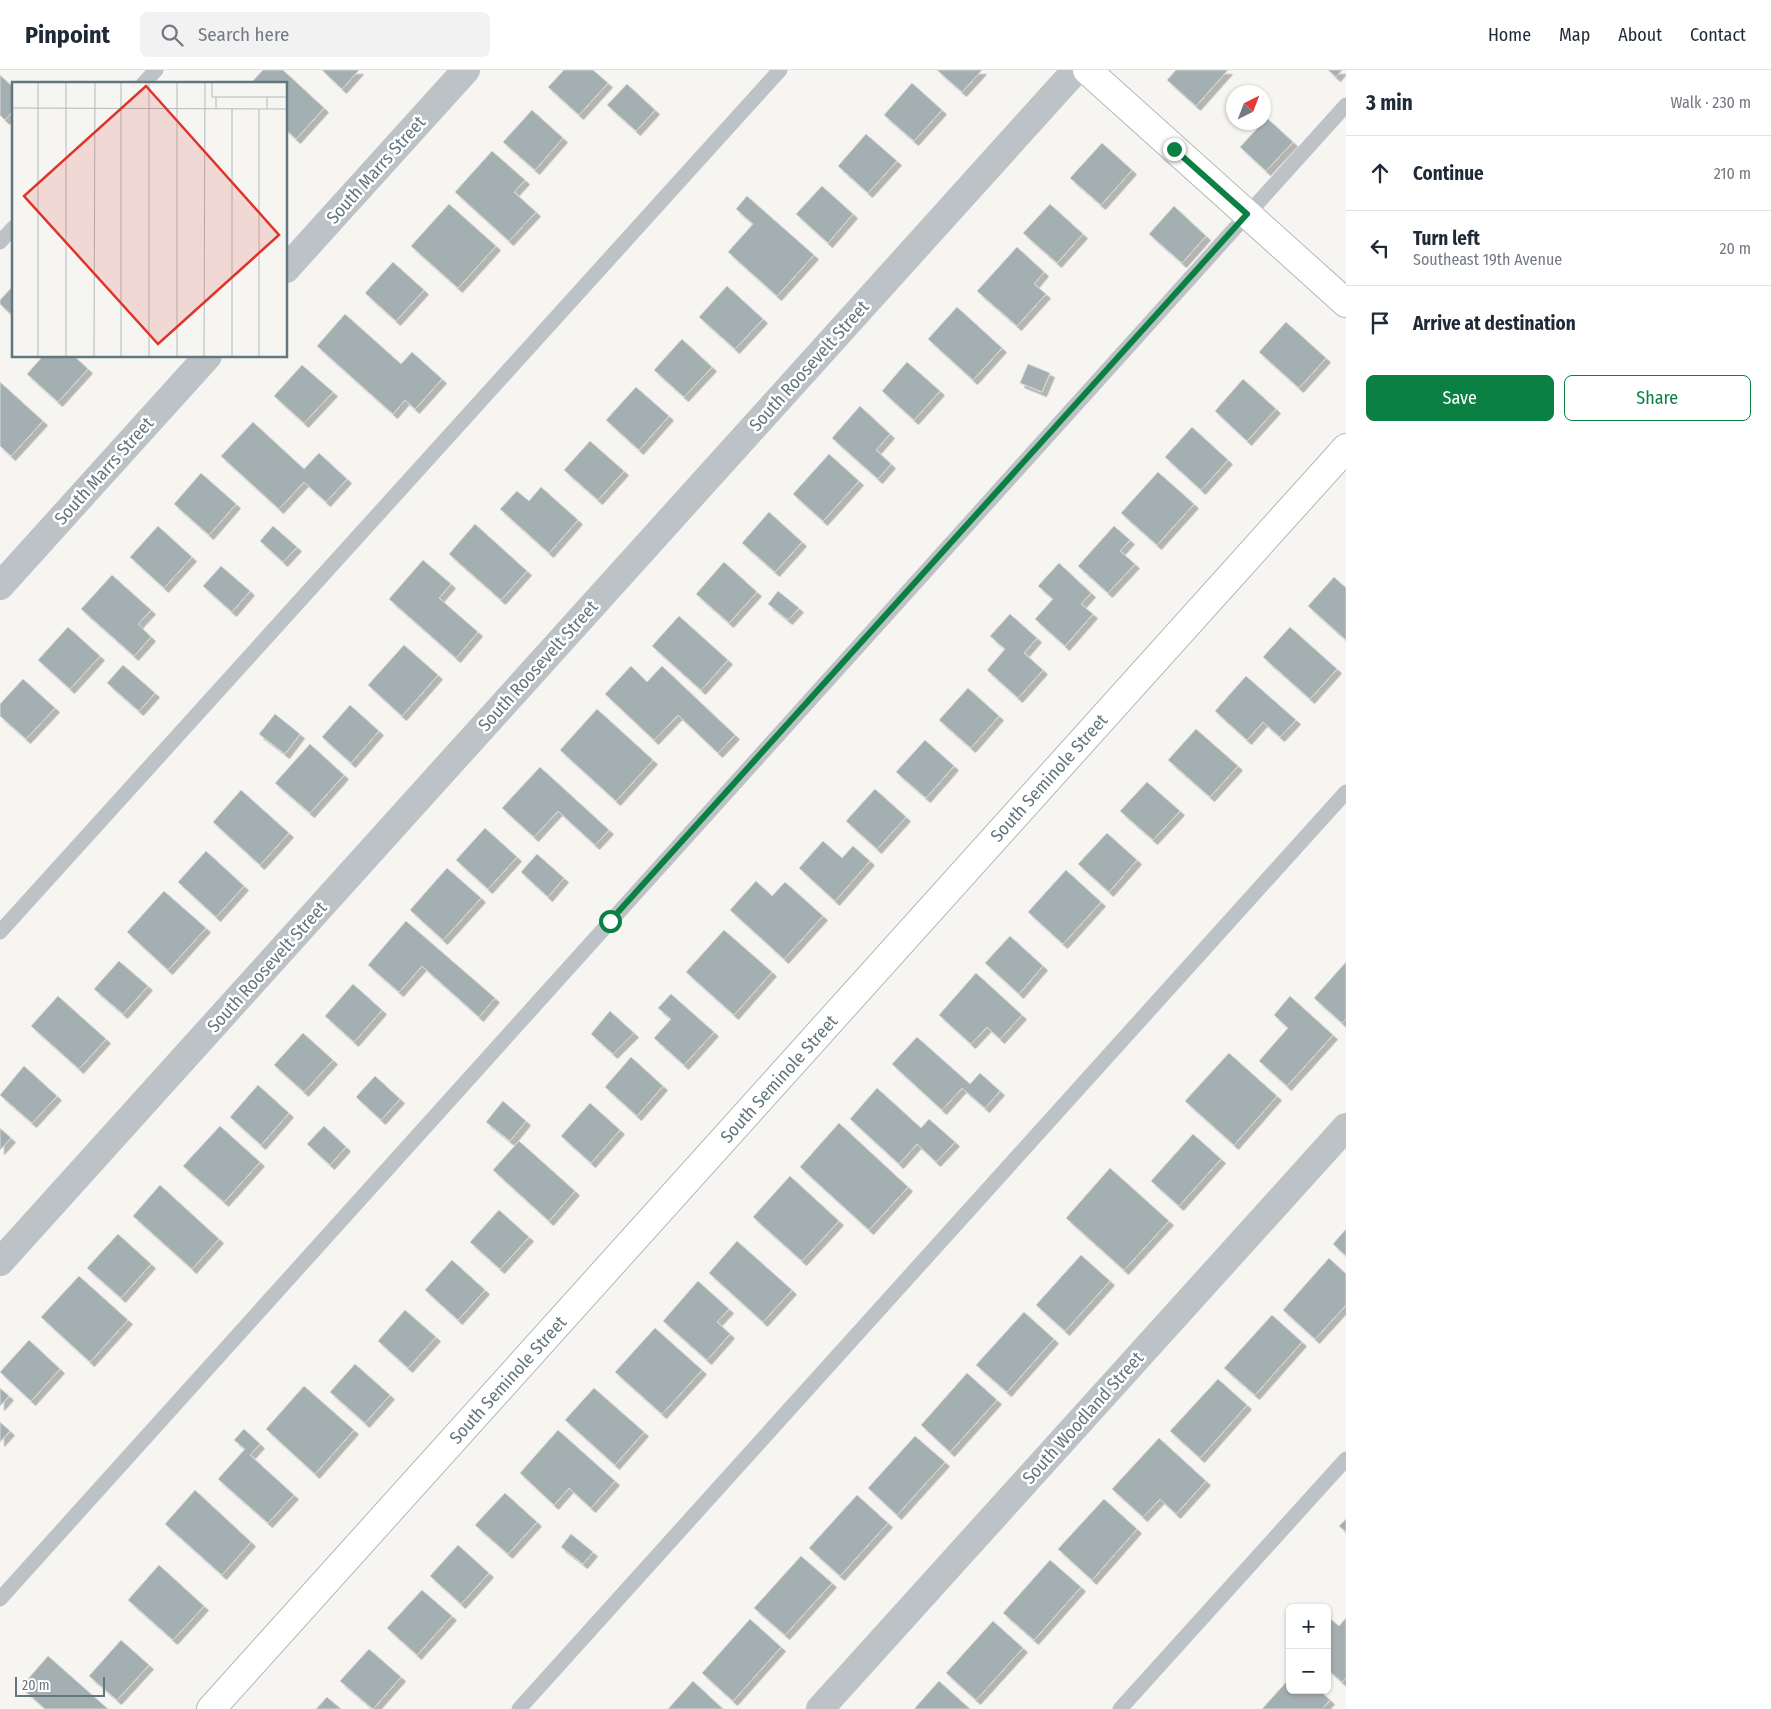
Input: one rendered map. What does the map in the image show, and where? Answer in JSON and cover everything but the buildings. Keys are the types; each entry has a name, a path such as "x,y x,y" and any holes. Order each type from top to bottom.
{"street":[{"name":"South Marrs Street","path":"288,267 466,70"},
{"name":"South Roosevelt Street","path":"0,1262 1076,70"},
{"path":"1087,70 1346,303"},
{"name":"South Marrs Street","path":"0,586 206,358"},
{"name":"South Seminole Street","path":"211,1709 1346,448"},
{"name":"South Woodland Street","path":"820,1709 1346,1126"}],"lane":[{"path":"145,82 156,70"},
{"path":"0,932 780,70"},
{"path":"0,1599 1346,105"},
{"path":"0,242 12,229"},
{"path":"519,1709 1346,792"},
{"path":"1120,1709 1346,1459"}],"route":[{"path":"610,921 1247,214 1174,149"}]}
